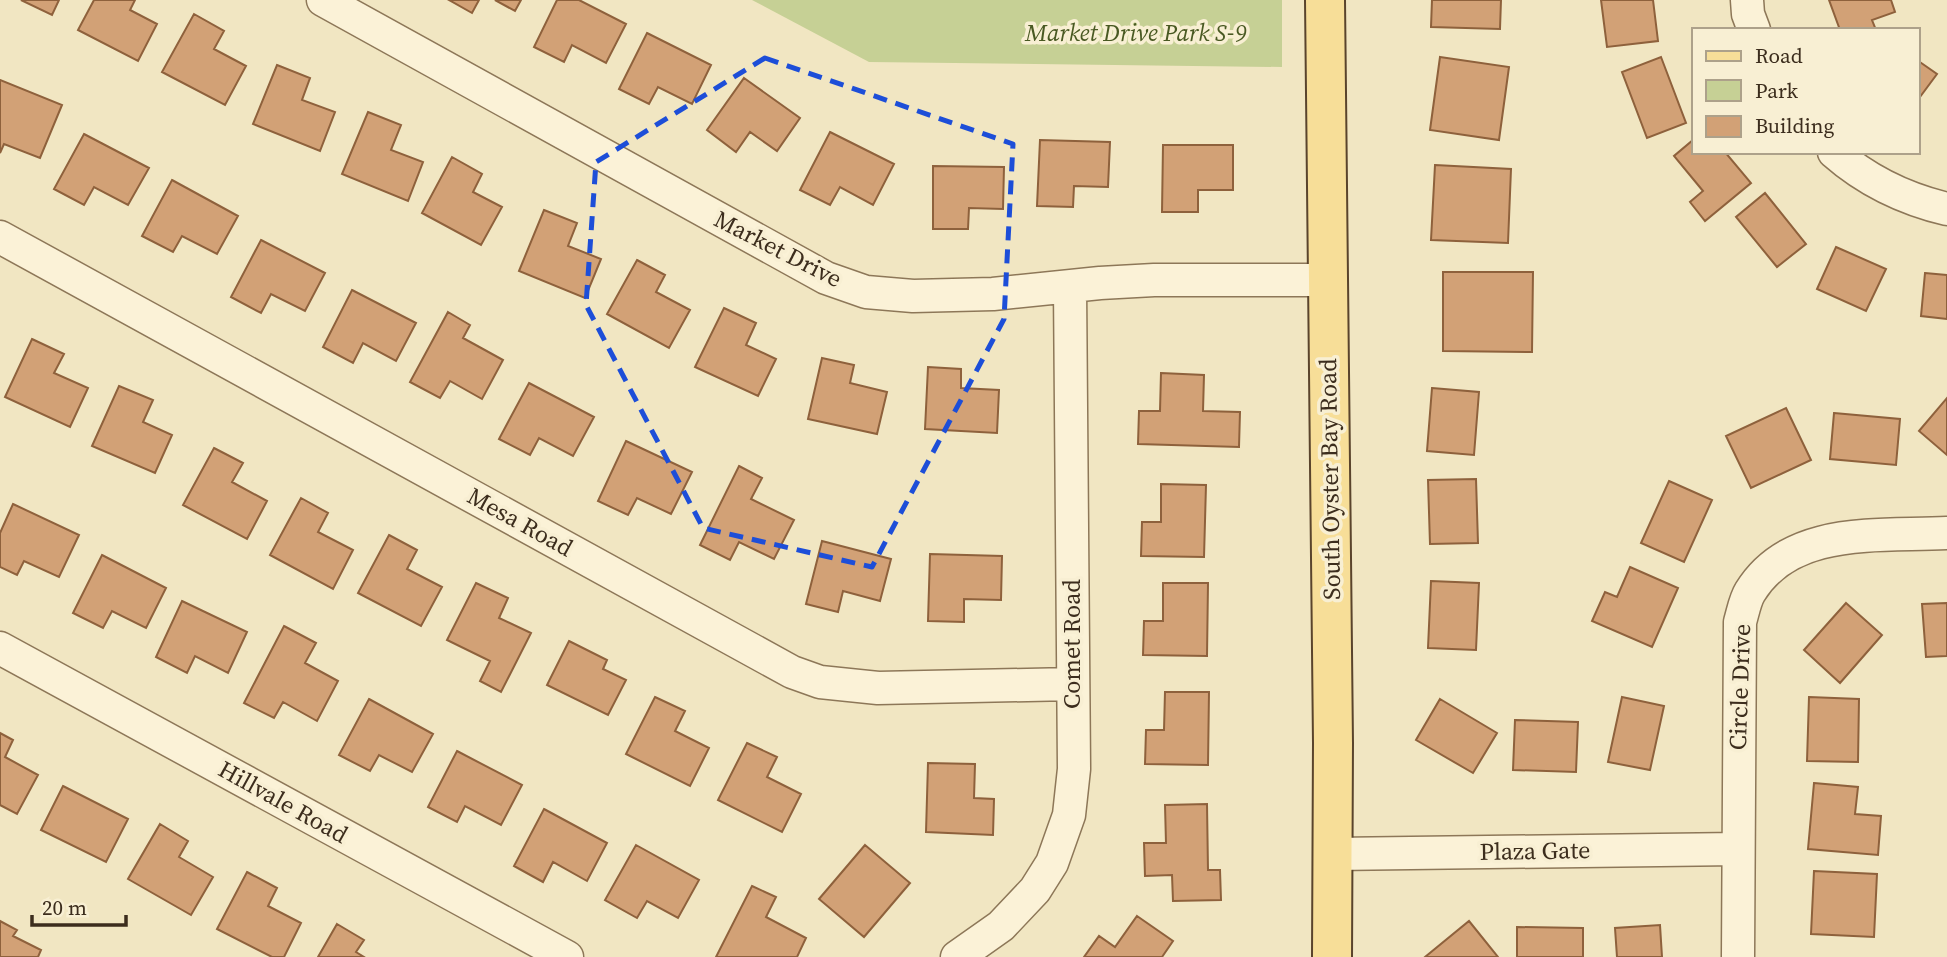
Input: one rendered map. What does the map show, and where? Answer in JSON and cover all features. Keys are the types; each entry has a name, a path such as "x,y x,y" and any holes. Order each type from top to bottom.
{"main road":[{"name":"South Oyster Bay Road","path":"1325,0 1334,854 1332,957"}],"street":[{"name":"Market Drive","path":"323,0 827,278 866,292 913,296 993,294 1100,283 1154,281 1328,281"},
{"path":"1747,0 1753,28"},
{"path":"1836,154 1855,171 1894,192 1947,209"},
{"name":"Mesa Road","path":"0,237 792,672 820,682 878,688 1072,684"},
{"name":"Comet Road","path":"957,957 1001,926 1035,890 1052,863 1069,815 1074,769 1070,288"},
{"name":"Circle Drive","path":"1738,957 1740,622 1749,593 1772,564 1803,547 1831,539 1947,533"},
{"name":"Hillvale Road","path":"0,648 567,957"},
{"name":"Plaza Gate","path":"1334,854 1737,849"}],"highlighted area":[{"path":"765,58 1013,144 1004,319 872,567 703,528 586,305 596,162"}],"green space":[{"name":"Market Drive Park S-9","path":"752,0 1282,0 1282,67 869,62"}],"building":[{"path":"21,0 59,0 52,15"},
{"path":"94,0 135,0 130,10 157,24 138,61 78,30"},
{"path":"449,0 479,0 472,13"},
{"path":"495,0 521,0 515,11"},
{"path":"557,0 579,0 626,24 606,63 572,45 564,62 534,47"},
{"path":"1432,0 1501,0 1500,29 1431,27"},
{"path":"1601,0 1653,0 1658,41 1607,47"},
{"path":"1829,0 1891,0 1895,12 1872,20 1875,28 1839,28"},
{"path":"194,14 224,31 214,49 246,66 225,105 162,72"},
{"path":"647,33 711,65 692,104 658,87 649,104 619,89"},
{"path":"1440,57 1509,67 1499,140 1430,130"},
{"path":"1661,57 1686,123 1647,138 1622,72"},
{"path":"1919,61 1937,74 1919,98"},
{"path":"277,65 310,78 302,100 335,112 320,151 253,124"},
{"path":"744,78 800,118 777,151 750,132 736,152 707,130"},
{"path":"0,80 62,105 40,158 4,144 0,153"},
{"path":"368,112 401,125 391,150 423,162 408,201 342,174"},
{"path":"830,132 894,164 873,205 840,187 830,205 800,190"},
{"path":"84,134 149,168 128,205 94,187 84,205 54,189"},
{"path":"1040,140 1110,142 1108,187 1074,186 1073,207 1037,206"},
{"path":"1692,141 1692,154 1727,154 1751,183 1705,221 1690,202 1703,191 1674,156"},
{"path":"1163,145 1233,145 1233,190 1198,190 1198,212 1162,212"},
{"path":"452,157 482,174 473,192 502,207 481,245 422,213"},
{"path":"1435,165 1511,169 1508,243 1431,240"},
{"path":"933,166 1004,167 1003,209 969,208 968,229 933,229"},
{"path":"172,180 238,216 217,254 182,236 173,252 142,236"},
{"path":"1765,193 1806,244 1777,267 1736,217"},
{"path":"544,210 577,223 568,246 601,259 585,298 519,271"},
{"path":"261,240 325,273 305,311 271,294 261,313 231,297"},
{"path":"1836,247 1886,269 1866,311 1817,289"},
{"path":"637,260 665,275 656,292 690,310 669,348 607,314"},
{"path":"1443,272 1533,272 1532,352 1443,351"},
{"path":"1925,273 1947,275 1947,319 1921,316"},
{"path":"352,290 416,323 396,361 363,343 353,363 323,347"},
{"path":"724,308 756,323 746,345 776,359 758,396 695,367"},
{"path":"448,312 470,325 463,338 503,360 482,399 450,381 440,398 410,382"},
{"path":"32,339 64,354 54,373 88,388 70,427 5,397"},
{"path":"822,358 854,365 850,383 887,392 877,434 808,419"},
{"path":"928,367 961,369 961,388 999,390 997,433 925,429"},
{"path":"1161,373 1204,375 1203,411 1240,412 1239,447 1138,444 1139,411 1160,411"},
{"path":"529,383 594,417 573,456 539,438 530,455 499,439"},
{"path":"119,386 153,400 143,422 172,435 155,473 92,446"},
{"path":"1432,388 1479,392 1474,455 1427,451"},
{"path":"1947,398 1947,455 1919,431"},
{"path":"1786,408 1811,460 1751,488 1726,436"},
{"path":"1834,413 1900,419 1896,465 1830,459"},
{"path":"626,441 692,472 671,514 637,498 628,515 598,501"},
{"path":"214,448 243,463 232,482 267,501 247,539 183,505"},
{"path":"739,466 762,478 751,499 794,520 774,559 739,542 730,560 700,545"},
{"path":"1476,479 1478,543 1430,544 1428,480"},
{"path":"1669,481 1712,500 1684,562 1641,543"},
{"path":"1161,484 1206,485 1204,557 1141,556 1142,522 1161,522"},
{"path":"301,498 328,513 318,532 353,550 333,589 270,555"},
{"path":"13,504 79,535 59,577 24,561 17,575 0,567 0,533"},
{"path":"389,535 417,550 407,569 442,587 421,626 358,593"},
{"path":"822,541 891,559 880,601 843,591 838,612 806,604"},
{"path":"930,554 1002,556 1001,600 964,599 964,622 928,621"},
{"path":"102,555 166,588 146,628 112,611 103,628 73,613"},
{"path":"1630,567 1678,588 1652,647 1592,621 1605,592 1617,597"},
{"path":"1431,581 1479,583 1476,650 1428,648"},
{"path":"476,583 508,598 499,618 531,633 501,692 480,681 490,661 447,640"},
{"path":"1163,583 1208,583 1207,656 1143,655 1144,621 1163,621"},
{"path":"182,601 247,632 228,673 195,656 187,673 156,657"},
{"path":"1846,603 1882,635 1840,683 1804,650"},
{"path":"1947,603 1947,656 1926,657 1922,604"},
{"path":"284,626 316,643 305,663 338,681 317,721 283,702 274,718 244,703"},
{"path":"569,641 607,660 603,669 626,680 608,715 547,685"},
{"path":"1165,692 1209,692 1208,765 1145,764 1146,730 1164,730"},
{"path":"655,697 685,711 675,731 709,748 690,786 626,754"},
{"path":"1622,697 1664,706 1650,770 1608,762"},
{"path":"1809,697 1859,699 1858,762 1807,761"},
{"path":"369,699 433,734 412,772 379,755 370,771 339,755"},
{"path":"1440,699 1497,733 1473,773 1416,740"},
{"path":"1515,720 1578,722 1576,772 1513,770"},
{"path":"0,733 13,740 5,757 38,775 17,814 0,805"},
{"path":"747,743 777,757 767,777 801,794 782,832 718,800"},
{"path":"457,751 522,785 501,825 465,806 457,822 428,807"},
{"path":"928,763 975,764 974,798 994,799 993,835 926,832"},
{"path":"1814,783 1858,787 1855,814 1881,816 1878,855 1808,849"},
{"path":"63,786 128,819 106,862 41,830"},
{"path":"1207,804 1208,870 1220,870 1221,900 1173,901 1172,875 1145,876 1144,843 1166,843 1165,805"},
{"path":"544,809 607,843 587,881 553,862 543,882 514,866"},
{"path":"160,824 188,841 179,857 213,877 191,915 128,879"},
{"path":"636,845 699,880 678,918 647,901 637,918 605,900"},
{"path":"865,845 910,883 864,937 819,899"},
{"path":"1814,871 1877,874 1874,937 1811,934"},
{"path":"247,872 277,888 268,906 301,923 284,957 272,957 217,929"},
{"path":"752,886 776,897 766,917 806,938 797,957 716,957"},
{"path":"1137,916 1173,941 1162,957 1084,957 1099,936 1115,947"},
{"path":"0,921 17,930 13,936 41,950 38,957 0,957"},
{"path":"1469,921 1498,957 1425,957"},
{"path":"337,924 364,940 356,952 364,957 318,957"},
{"path":"1660,925 1662,957 1617,957 1615,928"},
{"path":"1517,927 1583,928 1583,957 1517,957"}]}
